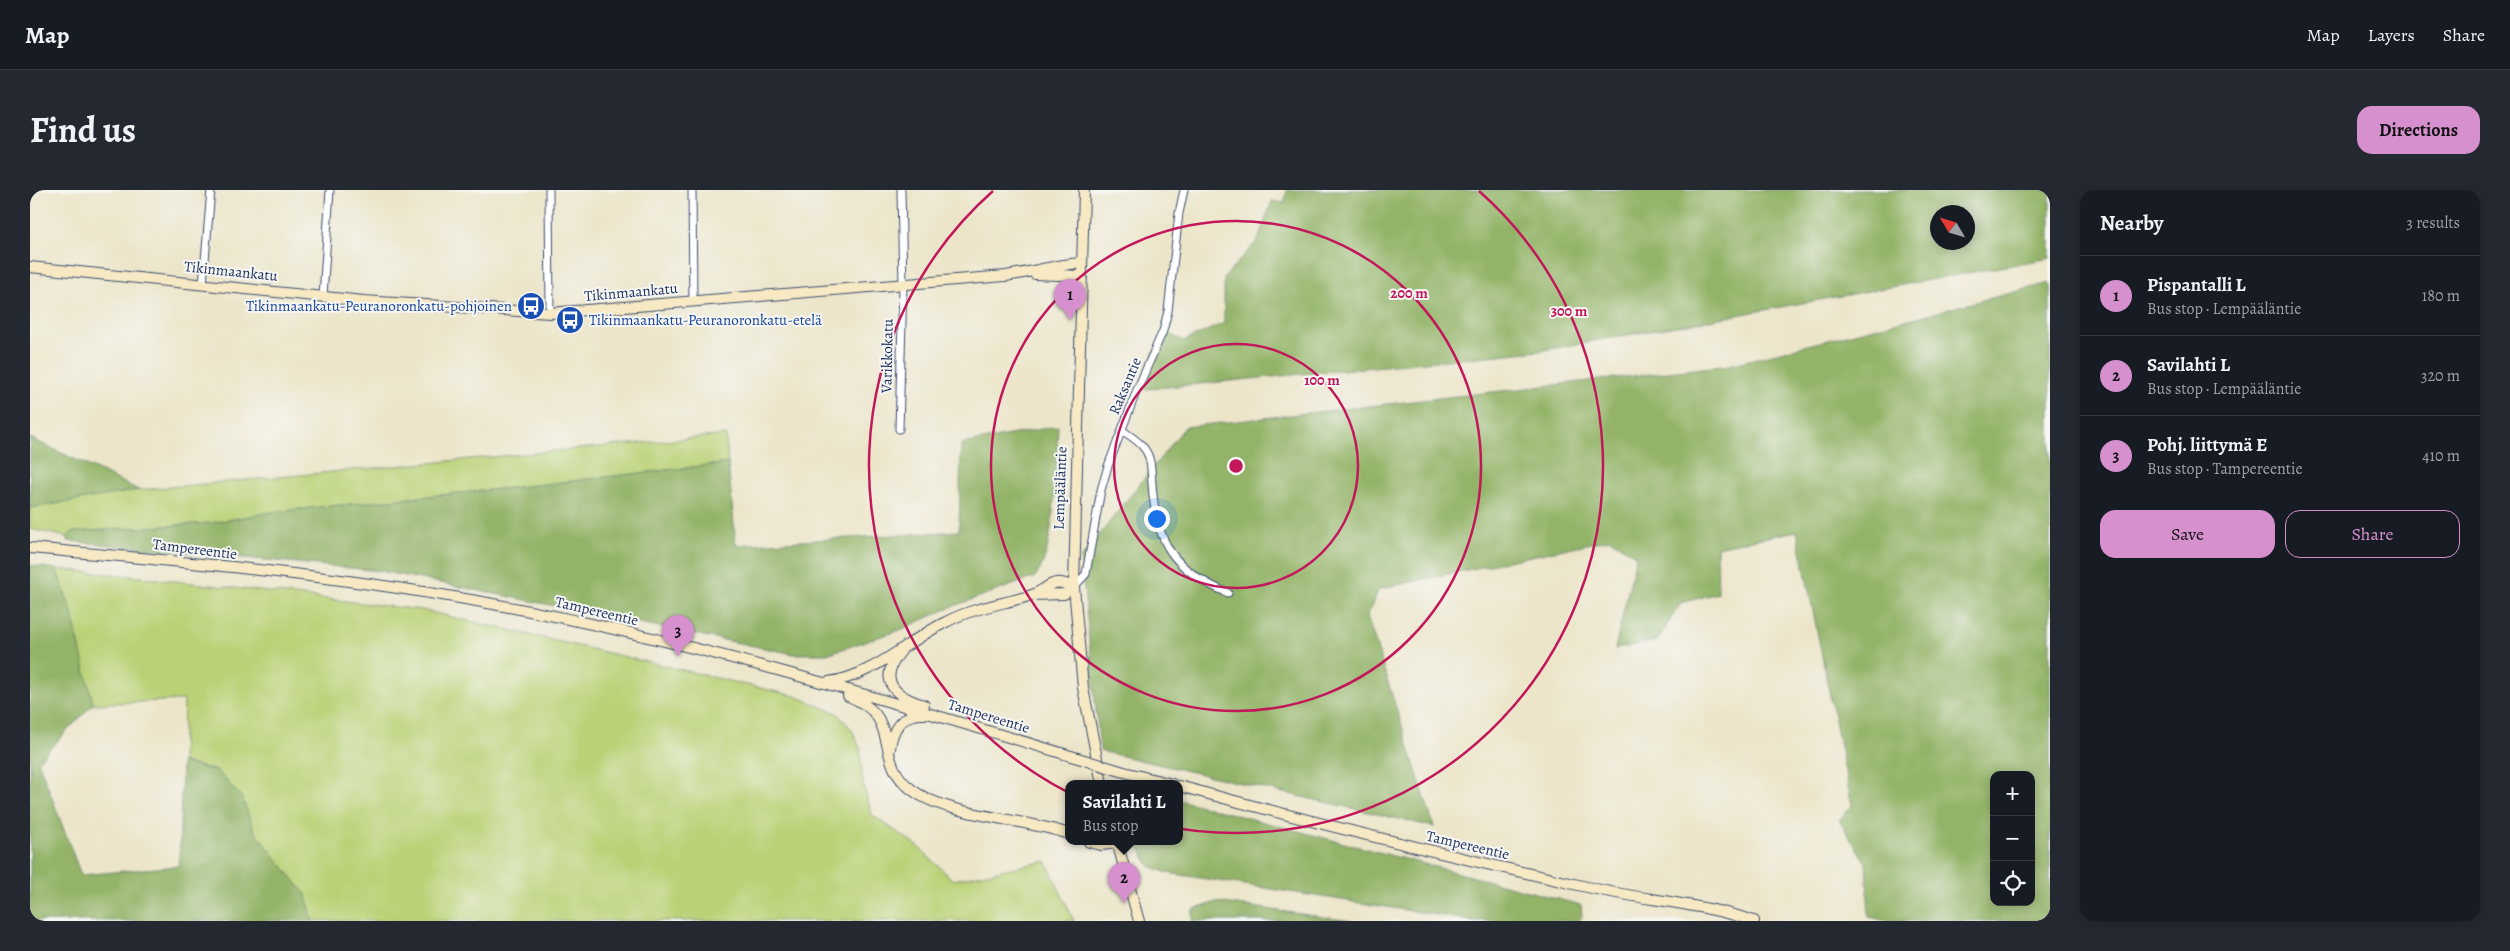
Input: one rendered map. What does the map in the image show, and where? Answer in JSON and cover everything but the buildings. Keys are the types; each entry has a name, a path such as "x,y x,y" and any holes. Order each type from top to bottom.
{"main road":[{"name":"Lempääläntie","path":"1084,190 1074,587 1084,688 1101,780"},
{"name":"Tikinmaankatu","path":"1026,274 1064,264 1082,263"},
{"name":"Tikinmaankatu","path":"30,267 364,301 550,313 1026,274 1082,276"},
{"name":"Tampereentie","path":"30,548 136,557 307,577 470,600 675,644 822,682 1156,780"},
{"path":"822,682 855,676 915,639 971,611 1032,595 1053,583 1061,581 1074,587"},
{"path":"915,639 897,656 889,670 890,683 893,688 908,699 942,711 973,727"},
{"path":"805,678 870,707 881,723 889,756 899,778 920,796 946,806 1065,832"},
{"path":"889,756 893,732 899,723 913,714 932,714"},
{"name":"Tampereentie","path":"1183,787 1364,836 1600,890 1673,903 1754,921"},
{"path":"1118,845 1139,921"}],"street":[{"path":"203,284 211,190"},
{"path":"323,296 330,190"},
{"path":"548,190 550,313"},
{"path":"692,190 694,302"},
{"name":"Varikkokatu","path":"899,429 903,285 901,190"},
{"name":"Raksantie","path":"1074,587 1086,574 1101,490 1137,390 1156,348 1166,318 1179,213 1184,190"},
{"path":"1122,430 1143,447 1150,460 1156,518 1163,542 1187,572 1228,593"}],"green space":[{"path":"1287,190 2050,190 2050,258 1539,351 1137,390 1163,331 1184,341 1224,323 1224,278 1258,240 1272,201 1284,203"},
{"path":"2050,283 2050,921 1887,921 1869,917 1866,863 1839,820 1852,806 1797,531 1717,547 1718,593 1681,603 1657,641 1615,649 1636,556 1610,539 1379,589 1367,616 1434,827 1100,751 1081,558 1185,427 1730,365"},
{"path":"1058,426 1051,528 1042,565 1035,577 951,607 900,630 827,654 794,654 381,571 68,541 67,537 72,532 211,523 271,512 510,488 728,463 736,545 959,531 961,444"},
{"path":"726,435 728,463 510,488 271,512 211,523 72,532 67,537 30,529 30,508 139,490"},
{"path":"30,438 139,490 30,508"},
{"path":"30,565 56,569 71,610 93,704 38,761 81,875 179,866 182,762 217,771 242,798 255,832 306,895 313,921 30,921"},
{"path":"56,569 141,577 422,610 795,696 837,713 852,730 860,748 863,784 872,815 916,845 953,880 1046,861 1074,921 313,921 306,895 255,832 241,798 217,771 182,762 184,700 93,704 71,610"},
{"path":"1183,801 1581,905 1582,917 1579,921 1476,921 1168,873 1149,866 1138,845 1183,845"},
{"path":"1216,902 1351,921 1192,921 1193,910"}],"place":[{"name":"Tikinmaankatu-Peuranoronkatu-pohjoinen","path":"531,306"},
{"name":"Tikinmaankatu-Peuranoronkatu-etelä","path":"570,320"},
{"name":"Pispantalli L","path":"1070,320"},
{"name":"Pohj. liittymä E","path":"678,656"},
{"name":"Savilahti L","path":"1124,903"}]}
